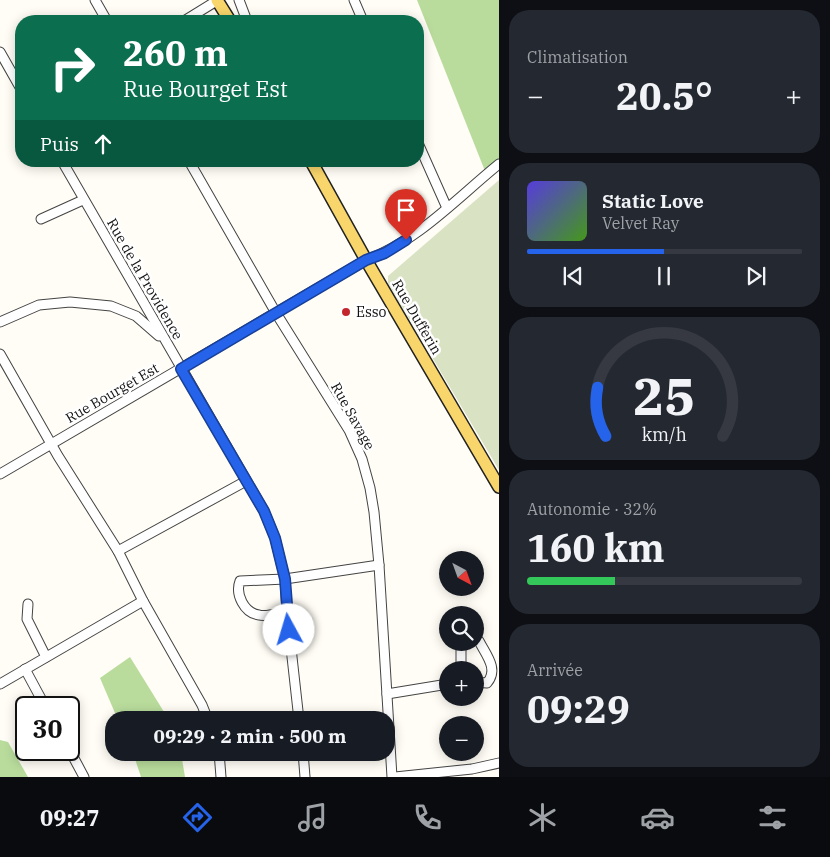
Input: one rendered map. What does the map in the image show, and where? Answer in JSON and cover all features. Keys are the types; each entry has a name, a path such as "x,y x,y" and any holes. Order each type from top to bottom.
{"main road":[{"path":"218,0 227,15"},
{"name":"Rue Dufferin","path":"314,167 366,260 499,487"}],"street":[{"path":"95,0 104,15"},
{"path":"194,15 218,0"},
{"path":"239,0 245,15"},
{"path":"354,0 360,15"},
{"path":"0,52 15,78"},
{"path":"424,157 446,208"},
{"name":"Rue Bourget Est","path":"0,474 366,260 385,253 406,240 499,164"},
{"name":"Rue de la Providence","path":"65,167 264,511 275,538 285,579 298,711"},
{"name":"Rue Savage","path":"192,167 276,313 349,430 362,459 374,512 392,777"},
{"path":"41,219 83,200"},
{"path":"0,322 39,305 70,302 111,306 136,316 164,340"},
{"path":"0,354 51,444 118,550 143,601 204,711"},
{"path":"118,550 246,482"},
{"path":"287,612 262,616 253,614 238,595 237,590 240,581 285,579 379,565"},
{"path":"0,684 143,601"},
{"path":"28,604 27,619 46,657"},
{"path":"484,650 493,667 492,678 484,683"},
{"path":"25,669 40,696"},
{"path":"387,694 439,685"},
{"path":"75,761 84,777"},
{"path":"220,761 221,777"},
{"path":"304,761 305,777"},
{"path":"396,777 472,769 499,763"}],"green space":[{"path":"417,0 499,0 499,159 485,171 424,15"},
{"path":"499,180 499,470 388,283 388,276"},
{"path":"130,657 163,711 114,711 100,678"},
{"path":"0,740 8,742 15,754 15,761 19,761 28,777 0,777"},
{"path":"136,761 182,761 185,777 141,777"}],"place":[{"name":"Esso","path":"346,312"}],"route":[{"path":"289,630 285,579 275,538 264,511 181,369 366,260 385,253 406,240"}]}
